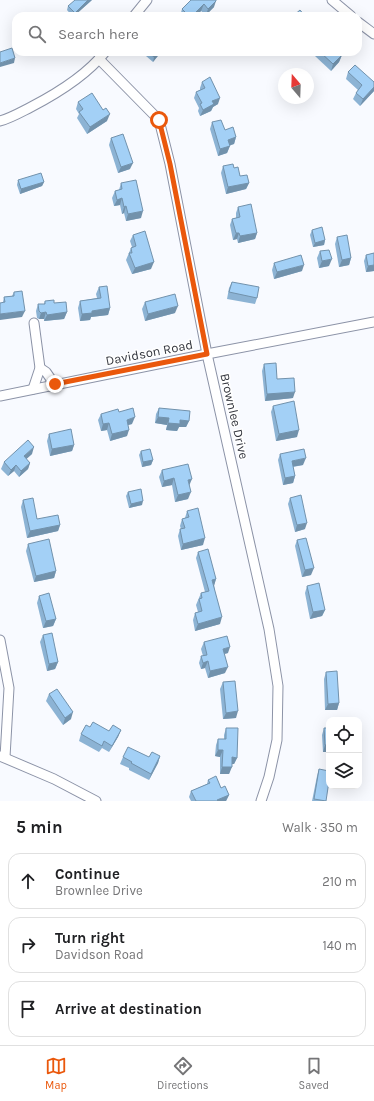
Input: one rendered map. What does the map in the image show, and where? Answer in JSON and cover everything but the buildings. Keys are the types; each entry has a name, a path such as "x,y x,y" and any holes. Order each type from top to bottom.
{"street":[{"path":"137,12 147,0"},
{"path":"332,0 346,12"},
{"path":"362,25 374,34"},
{"path":"0,121 51,97 78,78 102,56"},
{"name":"Brownlee Drive","path":"102,56 159,120 170,164 207,354 269,629 278,686 277,740 269,777 261,801"},
{"name":"Davidson Road","path":"0,396 374,322"},
{"path":"34,323 40,368 34,389"},
{"path":"40,368 46,372 55,384"},
{"path":"0,640 9,688 2,757 54,779 96,801"}],"route":[{"path":"55,384 207,354 170,164 159,120"}]}
